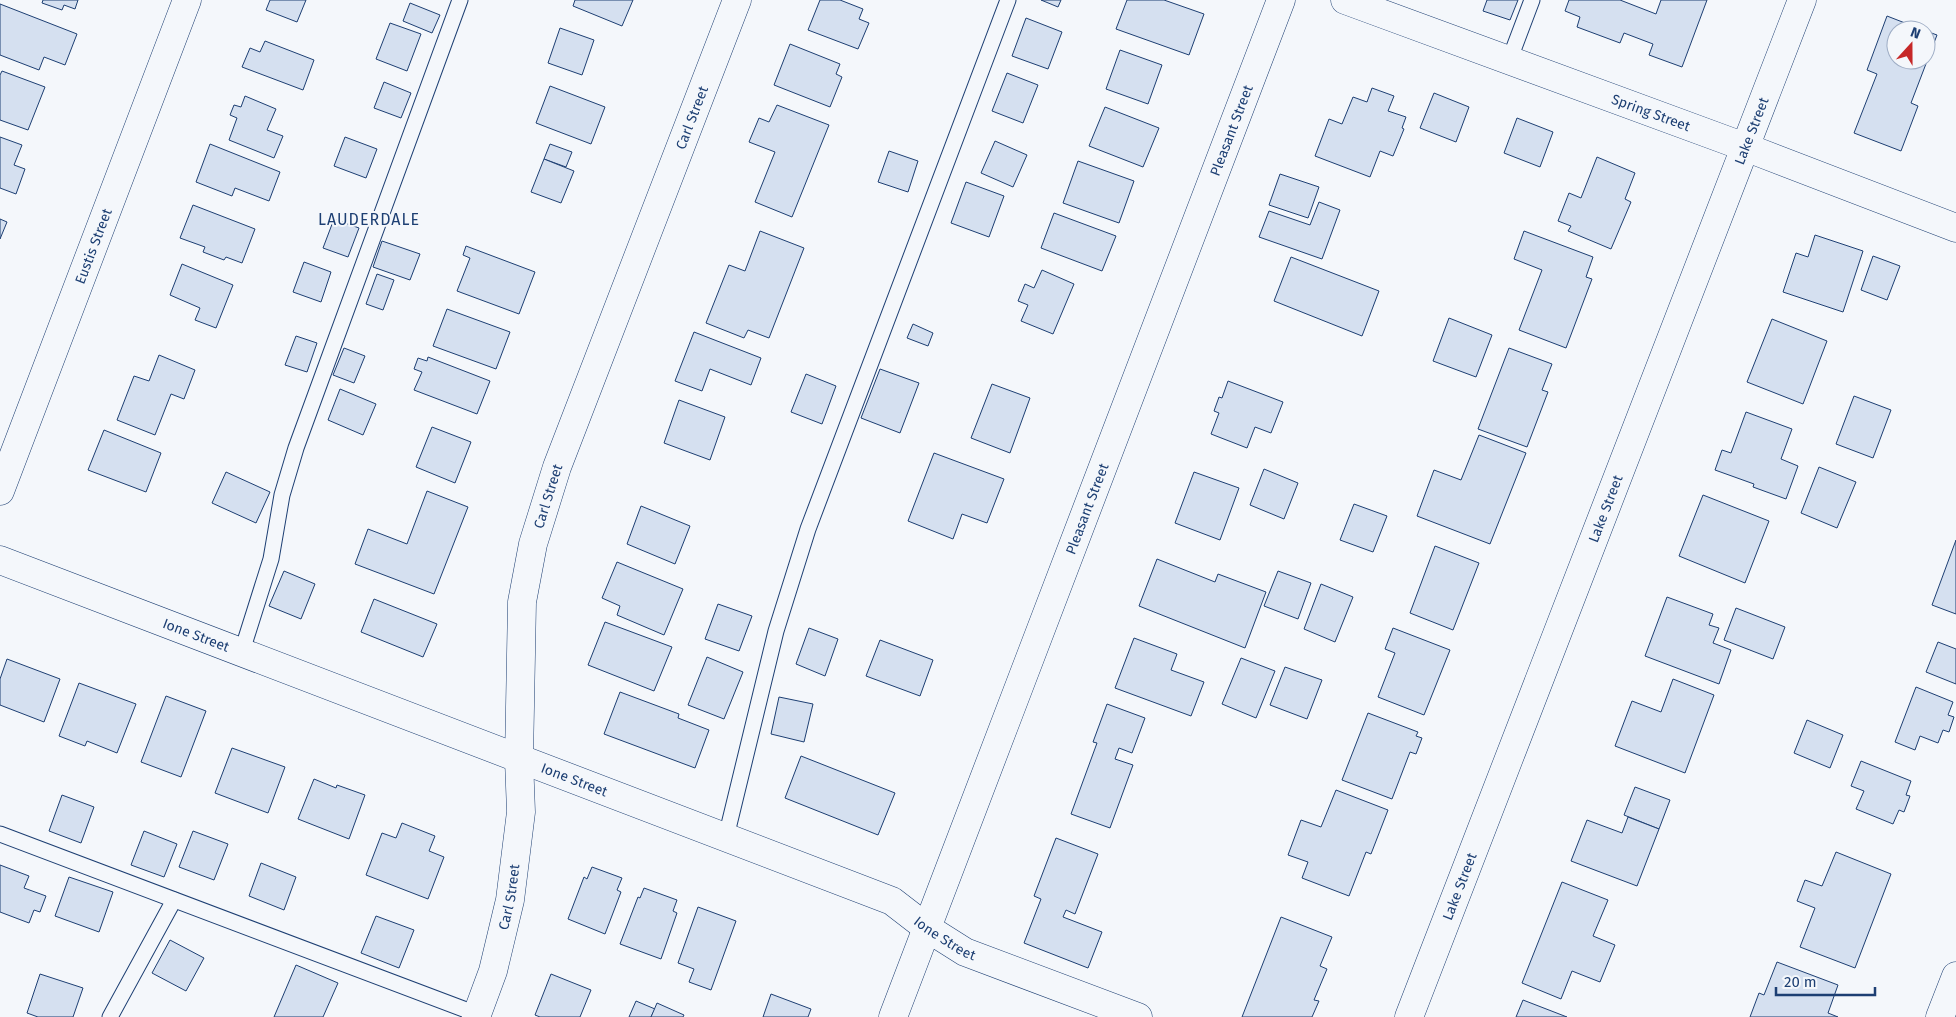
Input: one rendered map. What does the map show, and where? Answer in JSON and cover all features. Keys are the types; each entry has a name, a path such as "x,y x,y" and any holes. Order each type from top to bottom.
{"street":[{"name":"Eustis Street","path":"0,491 187,0"},
{"name":"Carl Street","path":"479,1016 493,970 510,900 520,812 519,759 522,602 533,544 557,467 737,0"},
{"name":"Pleasant Street","path":"893,1017 1281,0"},
{"name":"Spring Street","path":"1345,0 1745,147 1956,228"},
{"name":"Lake Street","path":"1409,1017 1802,0"},
{"name":"Ione Street","path":"0,560 892,901 926,928 965,952 1138,1017"},
{"path":"1940,1017 1956,976"}],"lane":[{"path":"242,651 271,559 282,495 296,448 460,0"},
{"path":"726,837 776,631 808,529 1008,0"},
{"path":"1509,61 1532,0"},
{"path":"0,834 479,1016"},
{"path":"110,1017 174,900"}],"building":[{"path":"43,0 78,0 75,9 64,5 62,10 42,3"},
{"path":"270,0 306,0 297,22 266,10"},
{"path":"575,0 633,0 622,26 573,6"},
{"path":"820,0 840,0 863,9 859,19 869,23 858,49 808,30"},
{"path":"1041,0 1061,0 1058,7"},
{"path":"1127,0 1164,0 1204,14 1189,55 1116,29"},
{"path":"1487,0 1518,0 1510,20 1483,11"},
{"path":"1569,0 1620,0 1656,14 1661,0 1707,0 1682,67 1649,55 1653,44 1624,33 1620,43 1577,27 1580,17 1565,11"},
{"path":"410,3 440,15 432,33 403,21"},
{"path":"0,4 77,34 65,65 44,57 39,70 0,55"},
{"path":"1887,16 1897,20 1886,20 1886,70 1924,70 1911,103 1918,106 1901,151 1854,133 1877,74 1867,70"},
{"path":"1026,18 1062,32 1048,69 1012,56"},
{"path":"390,23 421,34 407,71 376,59"},
{"path":"560,28 594,40 582,75 548,63"},
{"path":"265,41 314,60 303,90 242,67 250,48 260,52"},
{"path":"790,44 840,64 836,74 842,77 830,107 774,85"},
{"path":"1120,50 1162,65 1148,104 1106,89"},
{"path":"2,71 45,87 28,130 0,120 0,75"},
{"path":"1007,73 1038,85 1023,123 992,111"},
{"path":"384,82 411,93 401,118 374,108"},
{"path":"550,86 605,107 591,144 536,123"},
{"path":"1372,88 1394,96 1388,111 1406,117 1402,128 1404,129 1393,156 1380,151 1370,177 1315,156 1329,119 1342,124 1353,97 1367,102"},
{"path":"1434,93 1469,107 1456,142 1420,128"},
{"path":"245,96 276,109 267,130 283,136 274,158 229,140 237,118 230,115 234,105 241,107"},
{"path":"777,105 829,125 792,217 755,202 775,152 749,142 759,118 769,122"},
{"path":"1105,107 1159,128 1143,167 1089,146"},
{"path":"1517,118 1553,132 1540,167 1504,153"},
{"path":"0,137 22,145 14,165 25,169 16,194 0,188"},
{"path":"345,137 377,149 366,178 334,166"},
{"path":"995,141 1027,155 1013,187 981,173"},
{"path":"210,144 280,172 269,201 235,188 232,196 196,182"},
{"path":"550,144 572,152 566,167 544,159"},
{"path":"889,151 918,161 908,192 878,182"},
{"path":"1597,157 1635,173 1625,199 1631,202 1611,249 1568,231 1571,226 1558,221 1569,193 1581,198"},
{"path":"544,159 574,171 561,203 531,192"},
{"path":"1078,161 1134,181 1119,223 1063,203"},
{"path":"1280,174 1319,187 1308,218 1269,205"},
{"path":"966,182 1004,196 989,237 951,223"},
{"path":"1319,202 1340,210 1322,259 1259,237 1269,211 1310,225"},
{"path":"193,205 255,229 242,263 226,257 224,260 203,252 205,247 180,238"},
{"path":"1054,213 1116,236 1102,271 1041,248"},
{"path":"0,219 7,222 0,239"},
{"path":"334,219 359,228 348,257 323,248"},
{"path":"760,231 804,248 769,338 748,330 744,338 706,323 729,265 745,271"},
{"path":"1524,231 1593,257 1586,277 1592,279 1566,348 1519,330 1542,270 1514,259"},
{"path":"1815,235 1863,251 1843,312 1783,292 1796,253 1808,257"},
{"path":"382,241 420,254 410,280 373,267"},
{"path":"466,246 535,272 519,314 457,291 470,258 463,255"},
{"path":"1873,256 1900,266 1887,300 1861,290"},
{"path":"1291,257 1379,291 1362,336 1274,301"},
{"path":"304,262 331,272 321,302 293,292"},
{"path":"182,264 233,285 216,328 195,320 200,308 170,295"},
{"path":"1042,270 1074,284 1053,334 1021,321 1028,305 1018,301 1025,284 1034,288"},
{"path":"377,274 394,280 383,310 366,304"},
{"path":"447,309 510,332 496,369 433,346"},
{"path":"1449,318 1492,335 1476,377 1433,361"},
{"path":"1772,319 1827,341 1803,404 1747,382"},
{"path":"913,324 933,333 928,346 907,338"},
{"path":"694,332 761,358 751,385 710,369 702,391 675,381"},
{"path":"296,336 317,343 307,372 285,365"},
{"path":"344,348 365,356 354,383 333,375"},
{"path":"1509,348 1552,364 1542,390 1548,392 1527,447 1478,429"},
{"path":"159,355 195,370 184,399 171,394 155,435 117,420 134,376 149,381"},
{"path":"428,357 490,381 477,414 414,390 422,372 414,369 418,358 427,361"},
{"path":"880,369 919,383 900,433 861,418"},
{"path":"806,374 836,386 822,424 791,412"},
{"path":"1228,381 1283,402 1271,433 1255,427 1247,448 1211,434 1219,413 1214,411 1219,397 1222,398"},
{"path":"992,384 1030,398 1010,453 971,438"},
{"path":"340,389 376,404 363,435 328,420"},
{"path":"1854,396 1891,410 1873,458 1836,444"},
{"path":"679,400 725,417 710,460 664,443"},
{"path":"1746,412 1792,429 1781,459 1798,466 1786,499 1753,487 1754,484 1715,470 1722,450 1731,453"},
{"path":"432,427 471,442 455,483 416,467"},
{"path":"104,430 161,453 146,492 88,470"},
{"path":"1479,435 1526,453 1490,544 1417,516 1434,470 1461,480"},
{"path":"934,453 1004,479 987,523 962,514 953,539 908,521"},
{"path":"1819,467 1856,482 1837,528 1801,513"},
{"path":"1264,469 1298,483 1284,519 1250,505"},
{"path":"226,472 270,492 256,523 212,503"},
{"path":"1194,472 1239,488 1220,540 1175,523"},
{"path":"427,491 468,507 434,594 355,564 368,529 407,544"},
{"path":"1703,495 1769,521 1745,583 1679,556"},
{"path":"1354,504 1387,516 1373,552 1340,540"},
{"path":"641,506 690,526 675,564 627,544"},
{"path":"1956,540 1956,614 1932,605"},
{"path":"1435,546 1479,563 1453,630 1410,613"},
{"path":"1157,559 1215,582 1218,574 1266,592 1245,648 1139,606"},
{"path":"617,562 683,589 664,635 617,615 620,606 602,598"},
{"path":"284,571 315,584 301,619 269,606"},
{"path":"1278,571 1311,583 1298,619 1264,606"},
{"path":"1321,584 1353,597 1335,642 1304,629"},
{"path":"1667,597 1713,614 1709,625 1719,628 1713,643 1731,650 1719,684 1645,656"},
{"path":"374,599 437,624 423,657 361,632"},
{"path":"718,604 752,616 739,651 705,639"},
{"path":"1736,608 1785,627 1773,659 1724,640"},
{"path":"605,622 672,647 654,691 588,665"},
{"path":"809,628 838,639 825,676 796,664"},
{"path":"1393,628 1450,650 1424,715 1378,697 1395,653 1385,649"},
{"path":"1134,638 1177,654 1171,670 1204,682 1191,716 1115,688"},
{"path":"880,640 933,660 920,696 866,676"},
{"path":"1938,642 1956,649 1956,684 1926,672"},
{"path":"707,657 743,672 724,719 688,705"},
{"path":"1241,658 1275,671 1256,718 1222,704"},
{"path":"7,659 60,679 44,722 0,705 0,679"},
{"path":"1285,667 1322,680 1307,719 1270,705"},
{"path":"1673,679 1714,695 1685,773 1615,746 1632,701 1661,712"},
{"path":"79,683 136,704 117,753 87,741 85,746 59,736"},
{"path":"1916,687 1953,702 1948,715 1954,717 1949,732 1943,730 1938,743 1920,736 1915,750 1895,742"},
{"path":"620,692 679,714 678,718 709,730 695,768 604,734"},
{"path":"166,696 206,711 181,777 141,762"},
{"path":"779,697 813,704 804,742 771,734"},
{"path":"1107,704 1145,718 1132,753 1119,748 1115,759 1133,765 1110,828 1071,814 1097,743 1093,742"},
{"path":"1368,713 1418,732 1416,736 1422,738 1416,754 1410,752 1392,799 1342,780"},
{"path":"1807,720 1843,735 1830,768 1794,753"},
{"path":"232,748 285,767 268,813 215,793"},
{"path":"801,756 895,793 878,835 785,798"},
{"path":"1861,761 1911,781 1906,795 1910,796 1904,812 1899,810 1893,824 1856,809 1864,791 1851,786"},
{"path":"314,779 336,788 337,785 365,795 349,839 298,819"},
{"path":"1635,787 1670,800 1659,829 1624,815"},
{"path":"1336,790 1388,810 1371,854 1366,852 1349,896 1302,878 1308,862 1288,855 1301,820 1321,827"},
{"path":"62,795 94,807 81,843 49,831"},
{"path":"1628,817 1659,829 1637,886 1571,861 1587,820 1622,833"},
{"path":"402,823 435,836 429,851 444,857 428,899 366,875 382,833 396,838"},
{"path":"144,831 177,844 164,877 131,865"},
{"path":"193,831 228,844 214,880 179,867"},
{"path":"1056,838 1098,854 1075,914 1066,910 1063,917 1102,932 1088,968 1024,943 1041,899 1034,896"},
{"path":"1836,852 1891,874 1855,968 1800,947 1815,908 1797,901 1805,880 1822,886"},
{"path":"261,863 296,877 284,910 249,896"},
{"path":"0,865 29,876 24,888 46,896 40,912 34,910 29,923 0,912"},
{"path":"592,867 622,878 617,890 621,892 605,934 568,919 584,877 587,879"},
{"path":"69,877 113,892 99,932 55,916"},
{"path":"1562,882 1608,900 1593,936 1615,945 1600,982 1572,971 1561,999 1522,983"},
{"path":"644,888 677,900 673,911 677,913 661,959 620,944 638,897 640,898"},
{"path":"698,907 736,921 711,990 689,982 694,969 678,963"},
{"path":"376,916 414,930 399,968 361,953"},
{"path":"1281,917 1332,937 1320,966 1327,969 1314,1000 1319,1001 1312,1017 1242,1017"},
{"path":"170,940 204,958 186,991 152,973"},
{"path":"1777,962 1838,985 1828,1013 1838,1017 1750,1017 1759,993 1764,995"},
{"path":"296,965 338,983 323,1017 274,1017"},
{"path":"40,974 83,988 73,1017 38,1017 27,1013"},
{"path":"551,974 591,990 580,1017 540,1017 535,1015"},
{"path":"771,994 811,1009 808,1017 763,1017"},
{"path":"1523,1000 1567,1017 1516,1017"},
{"path":"636,1001 655,1009 651,1017 629,1017"},
{"path":"657,1003 684,1015 683,1017 651,1017"}],"district":[{"name":"LAUDERDALE","path":"369,219"}]}
